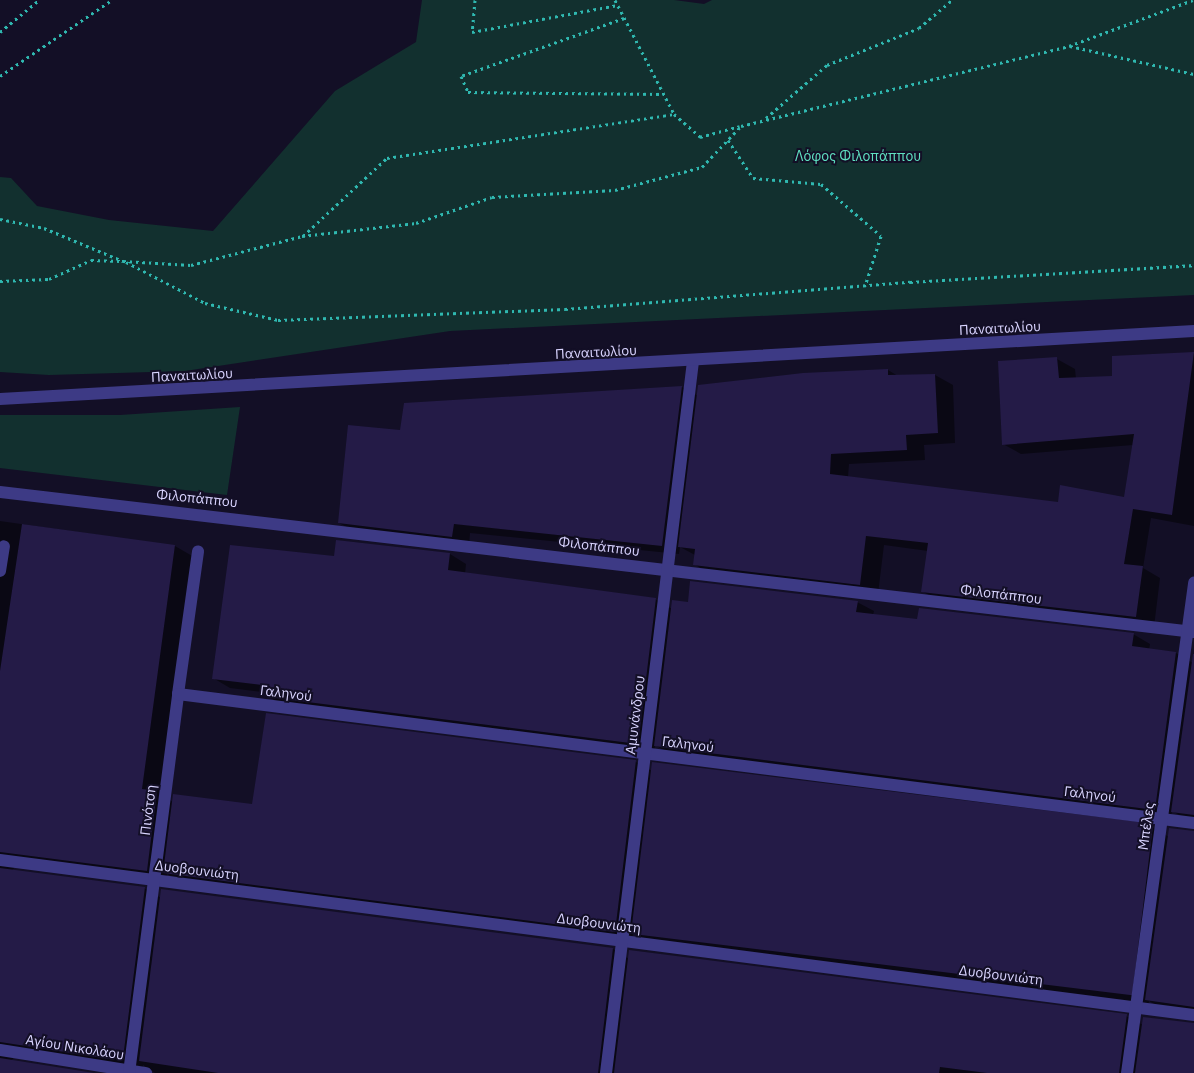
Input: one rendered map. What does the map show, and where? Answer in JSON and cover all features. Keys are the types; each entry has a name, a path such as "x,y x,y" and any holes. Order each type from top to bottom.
{"street":[{"name":"Παναιτωλίου","path":"0,399 1194,331"},
{"name":"Αμυνάνδρου","path":"606,1073 693,361"},
{"name":"Φιλοπάππου","path":"0,492 668,569 1191,632"},
{"path":"0,571 4,546"},
{"name":"Πινότση","path":"130,1072 198,551"},
{"name":"Μπέλες","path":"1127,1073 1162,819 1191,632 1194,583"},
{"name":"Γαληνού","path":"178,694 1194,823"},
{"name":"Δυοβουνιώτη","path":"0,860 1194,1016"},
{"name":"Αγίου Νικολάου","path":"0,1050 130,1072 146,1073"}],"path":[{"path":"0,32 39,0"},
{"path":"0,76 112,0"},
{"path":"475,0 472,32 617,5"},
{"path":"615,0 674,114 700,137 766,118 1069,46 1193,0"},
{"path":"766,118 827,65 919,28 952,0"},
{"path":"624,18 462,76 468,92 664,94"},
{"path":"1069,46 1194,74"},
{"path":"302,236 387,158 674,114"},
{"path":"0,281 49,279 91,260 191,265 302,236 416,223 492,197 615,190 702,167 741,126"},
{"path":"728,140 753,178 821,184 881,236 865,286"},
{"path":"0,219 44,228 123,261 205,303 278,320 565,309 865,286 1194,265"}],"green space":[{"name":"Λόφος Φιλοπάππου","path":"422,0 674,0 704,4 712,0 1194,0 1194,295 450,331 185,371 49,375 0,372 0,177 11,178 37,206 109,220 213,231 335,91 416,42"},
{"path":"240,407 227,495 0,468 0,415 120,415"}],"building":[{"path":"1194,352 1172,515 1133,509 1124,564 1143,566 1136,617 921,592 928,543 866,536 860,585 693,565 695,549 678,547 698,385 803,373 888,369 888,375 935,374 938,433 906,435 907,450 831,454 830,474 1058,502 1060,485 1124,497 1134,434 1002,445 998,361 1057,357 1059,378 1112,376 1112,356"},
{"path":"682,386 662,546 454,524 452,537 338,523 348,425 400,430 404,403"},
{"path":"22,524 175,545 142,789 157,791 147,871 0,852 0,671"},
{"path":"336,540 450,553 448,570 656,598 638,744 268,697 270,686 212,679 230,545 334,556"},
{"path":"690,581 858,601 856,612 917,619 919,608 1134,633 1132,646 1176,652 1155,810 654,746 672,600 688,602"},
{"path":"1194,654 1194,815 1171,812"},
{"path":"266,713 636,760 615,932 163,873 173,794 252,804"},
{"path":"652,762 1153,824 1132,995 631,934"},
{"path":"1169,828 1194,831 1194,1007 1145,1000"},
{"path":"0,868 145,887 123,1058 110,1056 110,1059 0,1042"},
{"path":"161,889 613,948 598,1073 218,1073 139,1061"},
{"path":"629,950 1127,1014 1119,1073 987,1073 940,1067 939,1073 614,1073"},
{"path":"1143,1017 1194,1023 1194,1073 1135,1073"},
{"path":"0,1058 94,1073 0,1073"}]}
